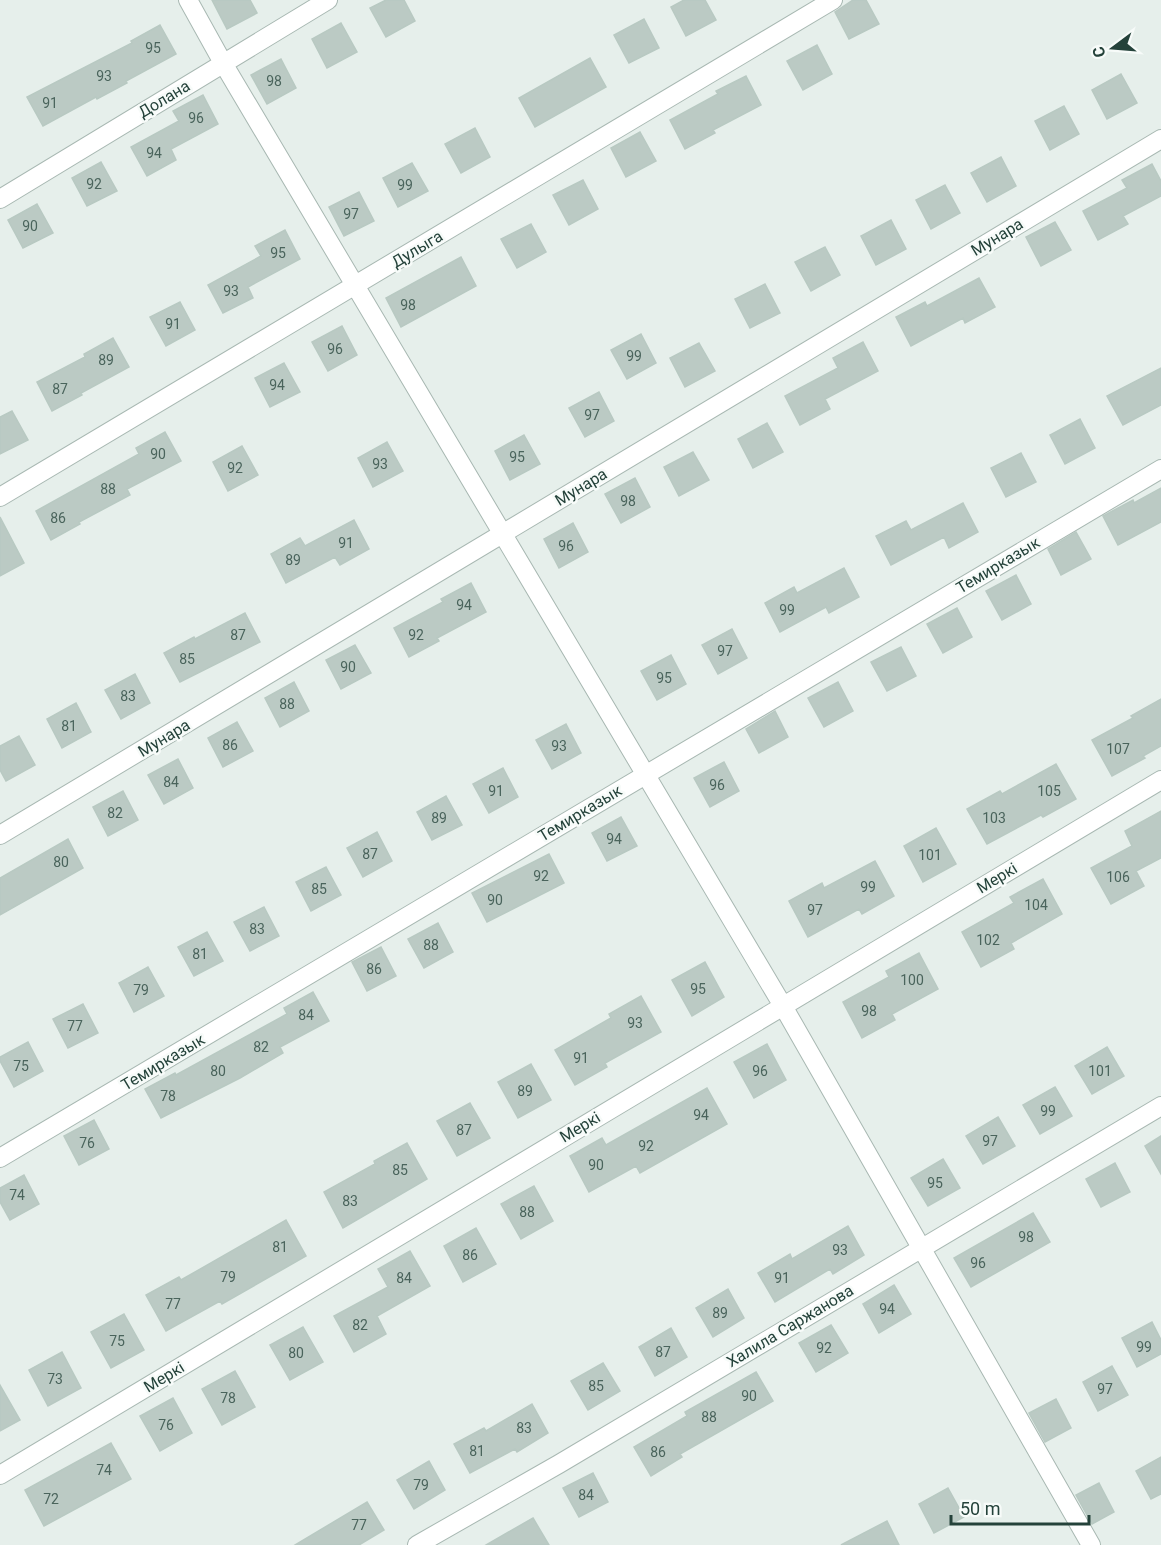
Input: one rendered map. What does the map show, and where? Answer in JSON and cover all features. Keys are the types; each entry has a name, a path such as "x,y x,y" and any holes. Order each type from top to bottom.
{"street":[{"path":"188,0 223,63 783,1006 1091,1545"},
{"name":"Долана","path":"0,199 328,0"},
{"name":"Дулыга","path":"0,497 833,0"},
{"name":"Мунара","path":"0,835 1161,139"},
{"name":"Темирказык","path":"0,1158 1161,468"},
{"name":"Меркі","path":"0,1475 1161,780"},
{"name":"Халила Саржанова","path":"417,1545 559,1464 1161,1106"}],"building":[{"path":"212,0 250,0 257,13 227,29"},
{"path":"386,0 404,0 415,21 386,37 370,8"},
{"path":"684,0 705,0 716,20 686,36 671,7"},
{"path":"853,0 866,0 879,24 849,39 835,12"},
{"path":"644,19 659,48 629,63 614,35"},
{"path":"341,23 357,52 327,68 312,39"},
{"path":"160,25 176,54 126,81 127,83 43,126 27,97 132,43 131,41"},
{"path":"817,45 832,74 803,90 787,61"},
{"path":"590,58 606,87 535,127 519,98"},
{"path":"281,59 296,88 267,104 251,75"},
{"path":"1121,74 1137,103 1107,119 1092,90"},
{"path":"746,76 761,105 713,130 715,133 685,149 670,120 718,94 716,91"},
{"path":"203,95 218,124 171,149 176,160 147,176 131,147 179,121 173,111"},
{"path":"1064,106 1079,134 1050,150 1035,121"},
{"path":"475,128 490,157 461,173 445,144"},
{"path":"640,132 656,161 626,177 611,148"},
{"path":"1001,157 1016,186 987,202 971,173"},
{"path":"101,162 117,191 87,206 72,178"},
{"path":"412,163 428,191 398,207 383,178"},
{"path":"1152,164 1161,181 1161,196 1123,216 1128,224 1098,240 1083,211 1127,188 1122,180"},
{"path":"583,180 598,209 569,225 553,195"},
{"path":"945,185 960,213 931,229 916,200"},
{"path":"359,192 374,221 344,236 329,207"},
{"path":"37,204 53,233 23,248 8,220"},
{"path":"891,220 906,249 876,265 861,236"},
{"path":"1055,222 1071,250 1041,266 1026,237"},
{"path":"531,224 546,252 517,268 501,239"},
{"path":"285,230 300,259 248,287 253,298 223,313 208,285 261,256 255,246"},
{"path":"825,247 840,275 811,291 795,262"},
{"path":"461,257 476,286 401,327 386,298"},
{"path":"979,278 995,307 965,323 963,318 911,346 896,317 925,302 927,306"},
{"path":"765,284 780,313 750,328 735,299"},
{"path":"180,302 195,330 166,346 150,317"},
{"path":"342,326 357,355 328,371 312,342"},
{"path":"641,334 656,363 627,379 611,350"},
{"path":"113,338 129,367 52,411 37,382 85,357 84,354"},
{"path":"863,342 878,371 825,399 830,409 800,425 785,396 838,368 833,358"},
{"path":"699,343 715,371 685,387 670,358"},
{"path":"284,363 300,392 270,407 255,378"},
{"path":"1161,368 1161,405 1123,425 1107,396"},
{"path":"599,392 614,421 585,437 569,408"},
{"path":"12,411 28,440 0,454 0,417"},
{"path":"1080,419 1095,448 1065,464 1050,435"},
{"path":"767,423 783,452 753,468 738,439"},
{"path":"165,432 181,461 127,489 130,495 51,540 36,511 139,454 136,448"},
{"path":"524,435 540,464 510,480 495,451"},
{"path":"387,442 403,471 373,487 358,458"},
{"path":"242,446 258,475 228,491 213,462"},
{"path":"693,452 709,480 679,496 664,467"},
{"path":"1021,453 1036,482 1006,497 991,468"},
{"path":"635,478 650,507 621,523 605,494"},
{"path":"1161,488 1161,522 1118,545 1103,516"},
{"path":"963,503 978,532 949,548 944,537 891,565 876,536 906,521 911,530"},
{"path":"0,517 24,563 0,576"},
{"path":"354,520 369,549 340,565 335,557 286,583 271,554 300,538 305,546"},
{"path":"573,523 588,552 559,568 544,539"},
{"path":"1076,532 1091,559 1061,575 1048,549"},
{"path":"844,568 859,597 829,613 826,607 780,632 765,603 794,587 797,593"},
{"path":"1016,575 1031,604 1002,620 986,591"},
{"path":"471,583 486,612 437,638 439,641 409,657 394,628 443,602 441,599"},
{"path":"957,608 972,637 943,653 927,624"},
{"path":"245,613 260,642 180,682 164,653"},
{"path":"732,629 747,658 718,674 702,645"},
{"path":"355,645 371,673 341,689 326,660"},
{"path":"901,647 916,676 887,691 871,662"},
{"path":"671,655 686,684 657,700 641,671"},
{"path":"135,674 150,703 121,719 105,690"},
{"path":"294,682 309,711 280,727 265,698"},
{"path":"838,682 853,711 824,727 808,698"},
{"path":"1161,699 1161,746 1143,756 1145,758 1112,776 1092,740 1133,718 1131,716"},
{"path":"76,703 91,732 62,748 47,719"},
{"path":"775,711 788,737 759,753 746,729"},
{"path":"237,722 253,751 223,767 208,738"},
{"path":"566,724 581,753 552,769 536,740"},
{"path":"19,736 35,765 6,781 0,770 0,746"},
{"path":"178,759 193,788 164,804 148,775"},
{"path":"724,762 739,791 710,807 694,778"},
{"path":"1056,764 1076,799 987,844 967,809 1000,791 1002,794"},
{"path":"503,768 518,797 489,813 473,784"},
{"path":"123,791 138,820 108,836 93,807"},
{"path":"446,796 462,825 432,840 417,812"},
{"path":"1161,811 1161,858 1136,871 1144,886 1111,904 1091,868 1132,846 1125,831"},
{"path":"621,817 637,846 607,861 592,833"},
{"path":"936,828 956,864 923,882 904,846"},
{"path":"377,832 392,861 363,877 347,848"},
{"path":"68,839 83,868 0,915 0,878"},
{"path":"549,854 564,883 487,922 472,893"},
{"path":"875,861 894,896 862,914 859,909 808,937 789,901 822,883 824,888"},
{"path":"326,867 341,895 311,911 296,882"},
{"path":"1043,879 1062,914 1011,943 1014,949 981,967 962,932 1014,903 1010,897"},
{"path":"264,907 279,936 250,951 234,922"},
{"path":"438,923 453,952 424,968 408,939"},
{"path":"207,932 223,961 194,976 178,947"},
{"path":"381,947 396,976 367,991 352,962"},
{"path":"919,953 938,989 892,1014 895,1020 862,1038 843,1002 889,977 886,971"},
{"path":"705,962 724,997 692,1016 672,980"},
{"path":"148,967 164,996 134,1012 119,983"},
{"path":"313,992 329,1021 280,1047 283,1053 240,1078 161,1118 145,1089 175,1073 176,1075 287,1014 284,1008"},
{"path":"641,996 661,1032 605,1063 607,1067 575,1085 555,1050 611,1018 609,1014"},
{"path":"83,1004 98,1033 68,1048 53,1019"},
{"path":"28,1042 43,1071 14,1087 0,1057"},
{"path":"767,1044 786,1080 754,1098 734,1062"},
{"path":"1107,1047 1124,1076 1092,1094 1075,1066"},
{"path":"531,1064 551,1100 518,1118 498,1082"},
{"path":"1055,1087 1072,1116 1040,1134 1023,1105"},
{"path":"707,1088 727,1124 640,1173 636,1166 589,1192 570,1156 602,1138 606,1145"},
{"path":"470,1103 490,1138 457,1156 437,1121"},
{"path":"998,1117 1015,1146 983,1164 966,1136"},
{"path":"94,1120 109,1149 79,1165 64,1136"},
{"path":"1161,1136 1161,1174 1145,1146"},
{"path":"407,1143 427,1179 343,1228 324,1192 375,1164 374,1161"},
{"path":"943,1159 960,1188 928,1206 911,1178"},
{"path":"1115,1163 1130,1192 1101,1207 1086,1179"},
{"path":"24,1175 39,1204 10,1220 0,1202 0,1188"},
{"path":"534,1186 553,1221 521,1239 501,1204"},
{"path":"1033,1213 1050,1242 971,1287 954,1258"},
{"path":"286,1220 306,1256 222,1304 220,1301 166,1331 146,1295 179,1277 181,1280"},
{"path":"848,1226 864,1255 833,1274 830,1269 775,1302 758,1273 790,1254 792,1259"},
{"path":"476,1228 496,1264 463,1282 444,1246"},
{"path":"410,1251 430,1286 377,1316 386,1334 354,1352 334,1316 388,1287 378,1269"},
{"path":"894,1285 911,1314 879,1333 863,1304"},
{"path":"728,1289 744,1318 713,1337 696,1308"},
{"path":"124,1314 144,1350 111,1368 91,1332"},
{"path":"1152,1322 1161,1340 1161,1354 1137,1367 1122,1338"},
{"path":"831,1325 848,1353 816,1372 799,1343"},
{"path":"303,1327 323,1362 290,1380 270,1345"},
{"path":"671,1328 687,1357 655,1376 639,1347"},
{"path":"62,1352 81,1388 48,1406 29,1370"},
{"path":"603,1363 620,1391 588,1410 571,1381"},
{"path":"1112,1366 1128,1395 1098,1411 1083,1382"},
{"path":"235,1371 255,1407 222,1425 202,1389"},
{"path":"756,1372 773,1401 680,1454 682,1457 651,1476 634,1447 687,1416 685,1412"},
{"path":"0,1385 20,1420 0,1431"},
{"path":"173,1398 192,1433 160,1451 140,1416"},
{"path":"1056,1399 1071,1428 1045,1442 1029,1413"},
{"path":"532,1404 548,1433 517,1452 515,1449 470,1473 454,1444 484,1428 486,1431"},
{"path":"111,1443 131,1479 44,1526 25,1490"},
{"path":"1161,1457 1161,1494 1151,1499 1136,1471"},
{"path":"429,1461 445,1490 414,1509 397,1480"},
{"path":"593,1473 608,1502 579,1517 563,1488"},
{"path":"1099,1483 1114,1512 1092,1524 1076,1495"},
{"path":"948,1488 964,1517 934,1533 919,1504"},
{"path":"367,1502 384,1530 359,1545 295,1545"},
{"path":"533,1518 549,1545 486,1545"},
{"path":"887,1521 899,1545 841,1545"}]}
